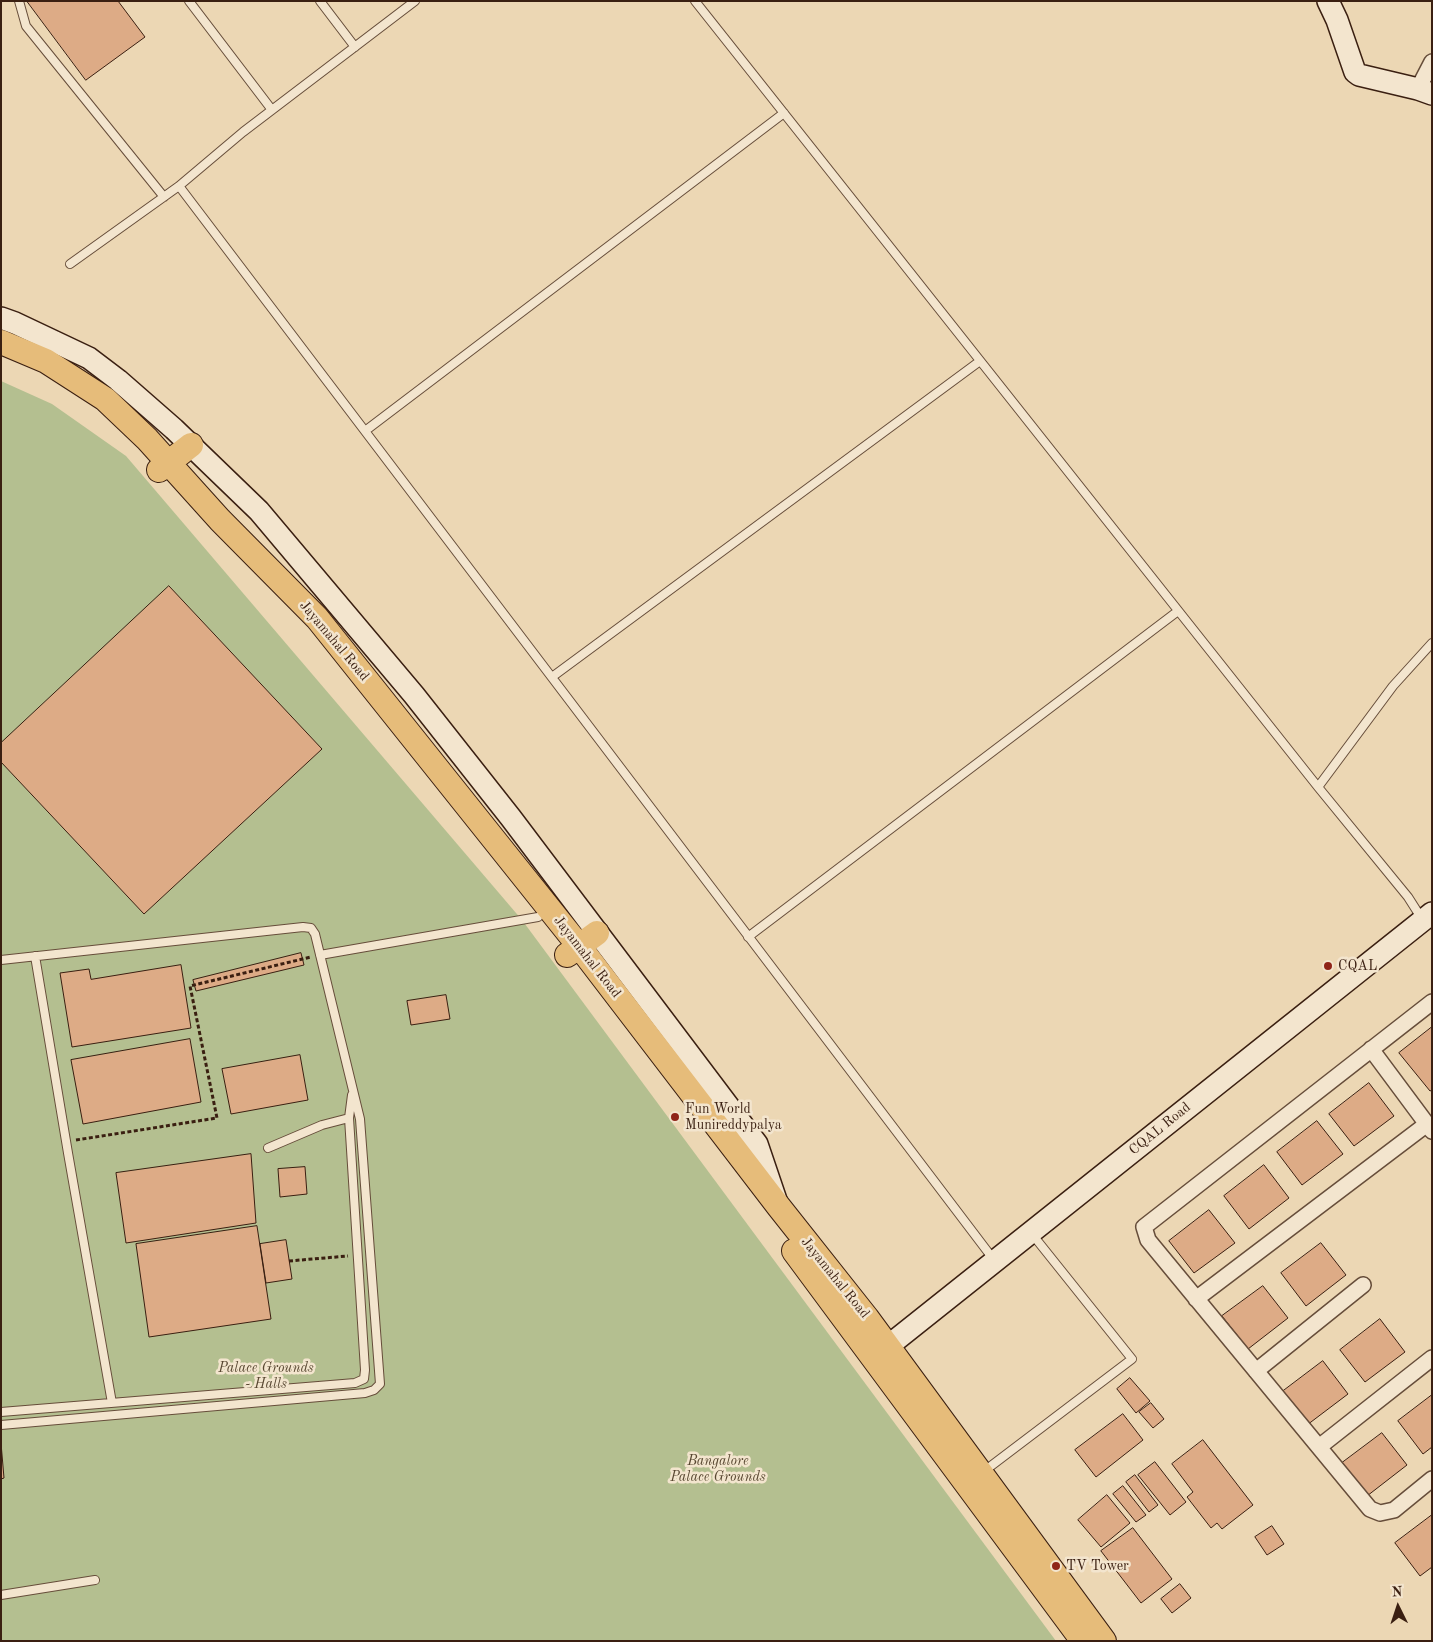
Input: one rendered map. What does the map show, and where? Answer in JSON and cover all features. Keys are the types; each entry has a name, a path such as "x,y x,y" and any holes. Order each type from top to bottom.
{"main road":[{"name":"Jayamahal Road","path":"1,342 46,362 106,399 303,622 535,905 581,945 779,1207 1083,1641"},
{"name":"Jayamahal Road","path":"1,356 40,373 88,400 164,466"},
{"path":"164,466 191,445"},
{"name":"Jayamahal Road","path":"581,945 779,1230 981,1473 1104,1641"}],"street":[{"path":"1328,1 1337,20 1355,72 1359,75 1425,92 1432,62"},
{"path":"1,318 15,322 89,358 118,380 191,445 259,512 414,695 511,818 581,945"},
{"name":"CQAL Road","path":"880,1352 1428,917"},
{"path":"1432,1002 1144,1227 1148,1240 1370,1509 1380,1513 1394,1510 1432,1479"},
{"path":"1196,1299 1429,1128 1370,1050"},
{"path":"1256,1371 1363,1285"},
{"path":"1319,1447 1432,1358"}],"lane":[{"path":"19,1 26,26 164,197"},
{"path":"189,1 272,110"},
{"path":"320,1 355,47"},
{"path":"70,264 179,186 272,110 415,1"},
{"path":"695,1 1318,787 1408,897 1428,917"},
{"path":"365,431 784,113"},
{"path":"179,186 995,1261"},
{"path":"552,677 980,361"},
{"path":"748,937 1178,611"},
{"path":"1318,787 1393,686 1432,643"},
{"path":"320,955 535,905"},
{"path":"1,960 302,927 310,928 315,934 360,1119 380,1384 374,1390 365,1393 1,1425"},
{"path":"35,956 112,1403"},
{"path":"1,1412 355,1383 364,1379 365,1370 349,1118 353,1091"},
{"path":"268,1148 322,1126 349,1118"},
{"path":"354,1204 366,1204"},
{"path":"981,1473 1132,1359 1031,1232"},
{"path":"361,1307 374,1306"},
{"path":"1,1594 95,1580"}],"path":[{"path":"66,1141 217,1118 190,986 320,955"},
{"path":"289,1261 358,1255"}],"green space":[{"name":"Palace Grounds - Halls","path":"1,381 52,404 126,456 522,920 1056,1641 1,1641"}],"building":[{"path":"27,1 118,1 145,37 86,80"},
{"path":"169,586 322,749 144,914 1,762 1,743"},
{"path":"301,953 304,965 196,991 193,980"},
{"path":"181,965 191,1028 72,1047 60,973 89,969 91,979"},
{"path":"446,995 450,1019 411,1025 407,1001"},
{"path":"1432,1027 1432,1090 1430,1091 1399,1053"},
{"path":"190,1039 201,1102 83,1124 71,1060"},
{"path":"300,1055 308,1100 231,1114 222,1069"},
{"path":"1369,1083 1394,1116 1354,1146 1329,1114"},
{"path":"1317,1121 1343,1154 1302,1185 1277,1152"},
{"path":"251,1154 256,1223 126,1243 116,1173"},
{"path":"1264,1165 1289,1198 1249,1229 1224,1196"},
{"path":"305,1167 307,1194 280,1197 278,1169"},
{"path":"1209,1210 1235,1243 1194,1273 1169,1241"},
{"path":"257,1226 271,1319 149,1337 136,1244"},
{"path":"286,1240 292,1279 266,1283 260,1244"},
{"path":"1321,1243 1346,1275 1306,1306 1281,1273"},
{"path":"1263,1286 1288,1318 1248,1349 1222,1316"},
{"path":"1380,1319 1405,1352 1365,1382 1340,1350"},
{"path":"1323,1361 1348,1394 1307,1425 1282,1392"},
{"path":"1130,1378 1150,1401 1136,1413 1117,1389"},
{"path":"1432,1395 1432,1447 1423,1454 1398,1421"},
{"path":"1151,1403 1164,1419 1153,1428 1139,1412"},
{"path":"1123,1414 1143,1440 1096,1477 1075,1450"},
{"path":"1382,1433 1407,1465 1367,1496 1342,1463"},
{"path":"1203,1440 1253,1505 1222,1529 1217,1523 1211,1528 1187,1497 1193,1492 1172,1464"},
{"path":"1,1443 4,1478 1,1479"},
{"path":"1155,1462 1186,1502 1170,1515 1138,1475"},
{"path":"1135,1475 1158,1505 1149,1512 1126,1482"},
{"path":"1123,1486 1146,1515 1136,1522 1113,1494"},
{"path":"1107,1495 1130,1523 1101,1547 1078,1520"},
{"path":"1432,1515 1432,1567 1420,1576 1395,1543"},
{"path":"1272,1526 1284,1544 1267,1555 1255,1537"},
{"path":"1133,1528 1172,1579 1141,1603 1101,1551"},
{"path":"1180,1584 1191,1598 1172,1613 1161,1599"}],"place":[{"name":"CQAL","path":"1328,966"},
{"name":"Fun World Munireddypalya","path":"675,1117"},
{"name":"TV Tower","path":"1056,1566"}],"park label":[{"name":"Bangalore Palace Grounds","path":"718,1469"}]}
